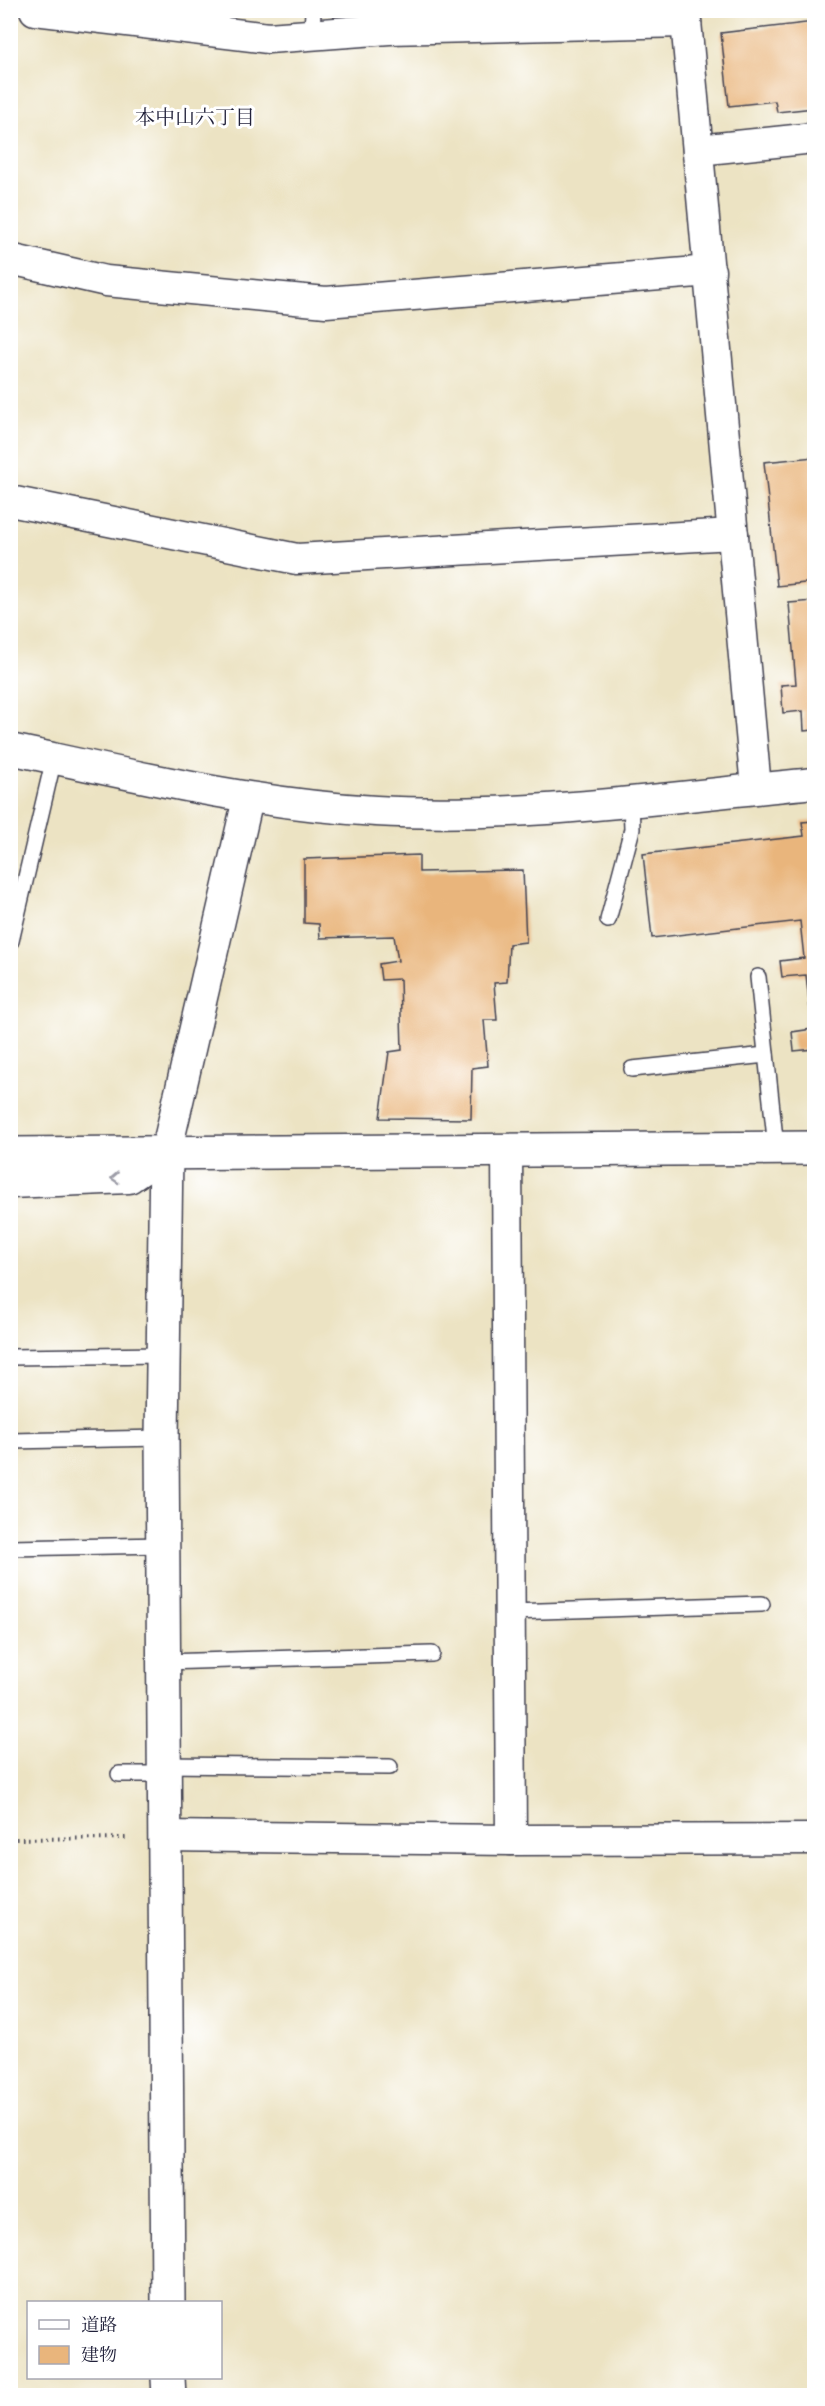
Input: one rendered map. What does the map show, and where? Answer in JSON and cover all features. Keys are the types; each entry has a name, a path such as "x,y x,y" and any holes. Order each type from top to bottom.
{"street":[{"path":"35,10 268,38 312,22 685,16 756,788"},
{"path":"698,150 814,138"},
{"path":"10,259 106,281 326,302 710,271"},
{"path":"10,501 297,559 733,534"},
{"path":"10,749 248,799 378,811 528,810 814,783"},
{"path":"168,2301 154,1837 164,1770 162,1438 166,1153 248,799"},
{"path":"10,1154 814,1148"},
{"path":"507,1150 511,1840"},
{"path":"10,1183 129,1178 166,1153"},
{"path":"154,1837 511,1840 814,1839"},
{"path":"168,2379 169,2396"}],"lane":[{"path":"11,941 54,758"},
{"path":"608,920 632,830 631,800"},
{"path":"758,977 776,1148"},
{"path":"632,1069 766,1054"},
{"path":"10,1357 163,1355"},
{"path":"10,1441 162,1438"},
{"path":"10,1548 163,1545"},
{"path":"510,1612 762,1604"},
{"path":"164,1662 432,1654"},
{"path":"119,1774 164,1770 390,1767"}],"path":[{"path":"10,1839 154,1837"}],"building":[{"path":"814,22 814,108 777,112 775,101 729,106 721,33"},
{"path":"814,457 814,582 777,586 764,462"},
{"path":"814,601 814,730 804,731 803,711 783,713 781,685 796,684 789,603"},
{"path":"814,821 814,1049 794,1051 792,1032 812,1029 806,975 782,977 780,961 804,958 800,921 652,938 643,854 804,836 802,822"},
{"path":"419,855 419,872 523,870 526,942 509,944 507,982 494,983 497,1020 484,1020 488,1066 472,1068 471,1119 380,1118 389,1052 402,1050 400,979 381,980 379,964 398,961 394,936 320,938 319,924 304,923 304,859"}],"district":[{"name":"本中山六丁目","path":"195,117"}]}
